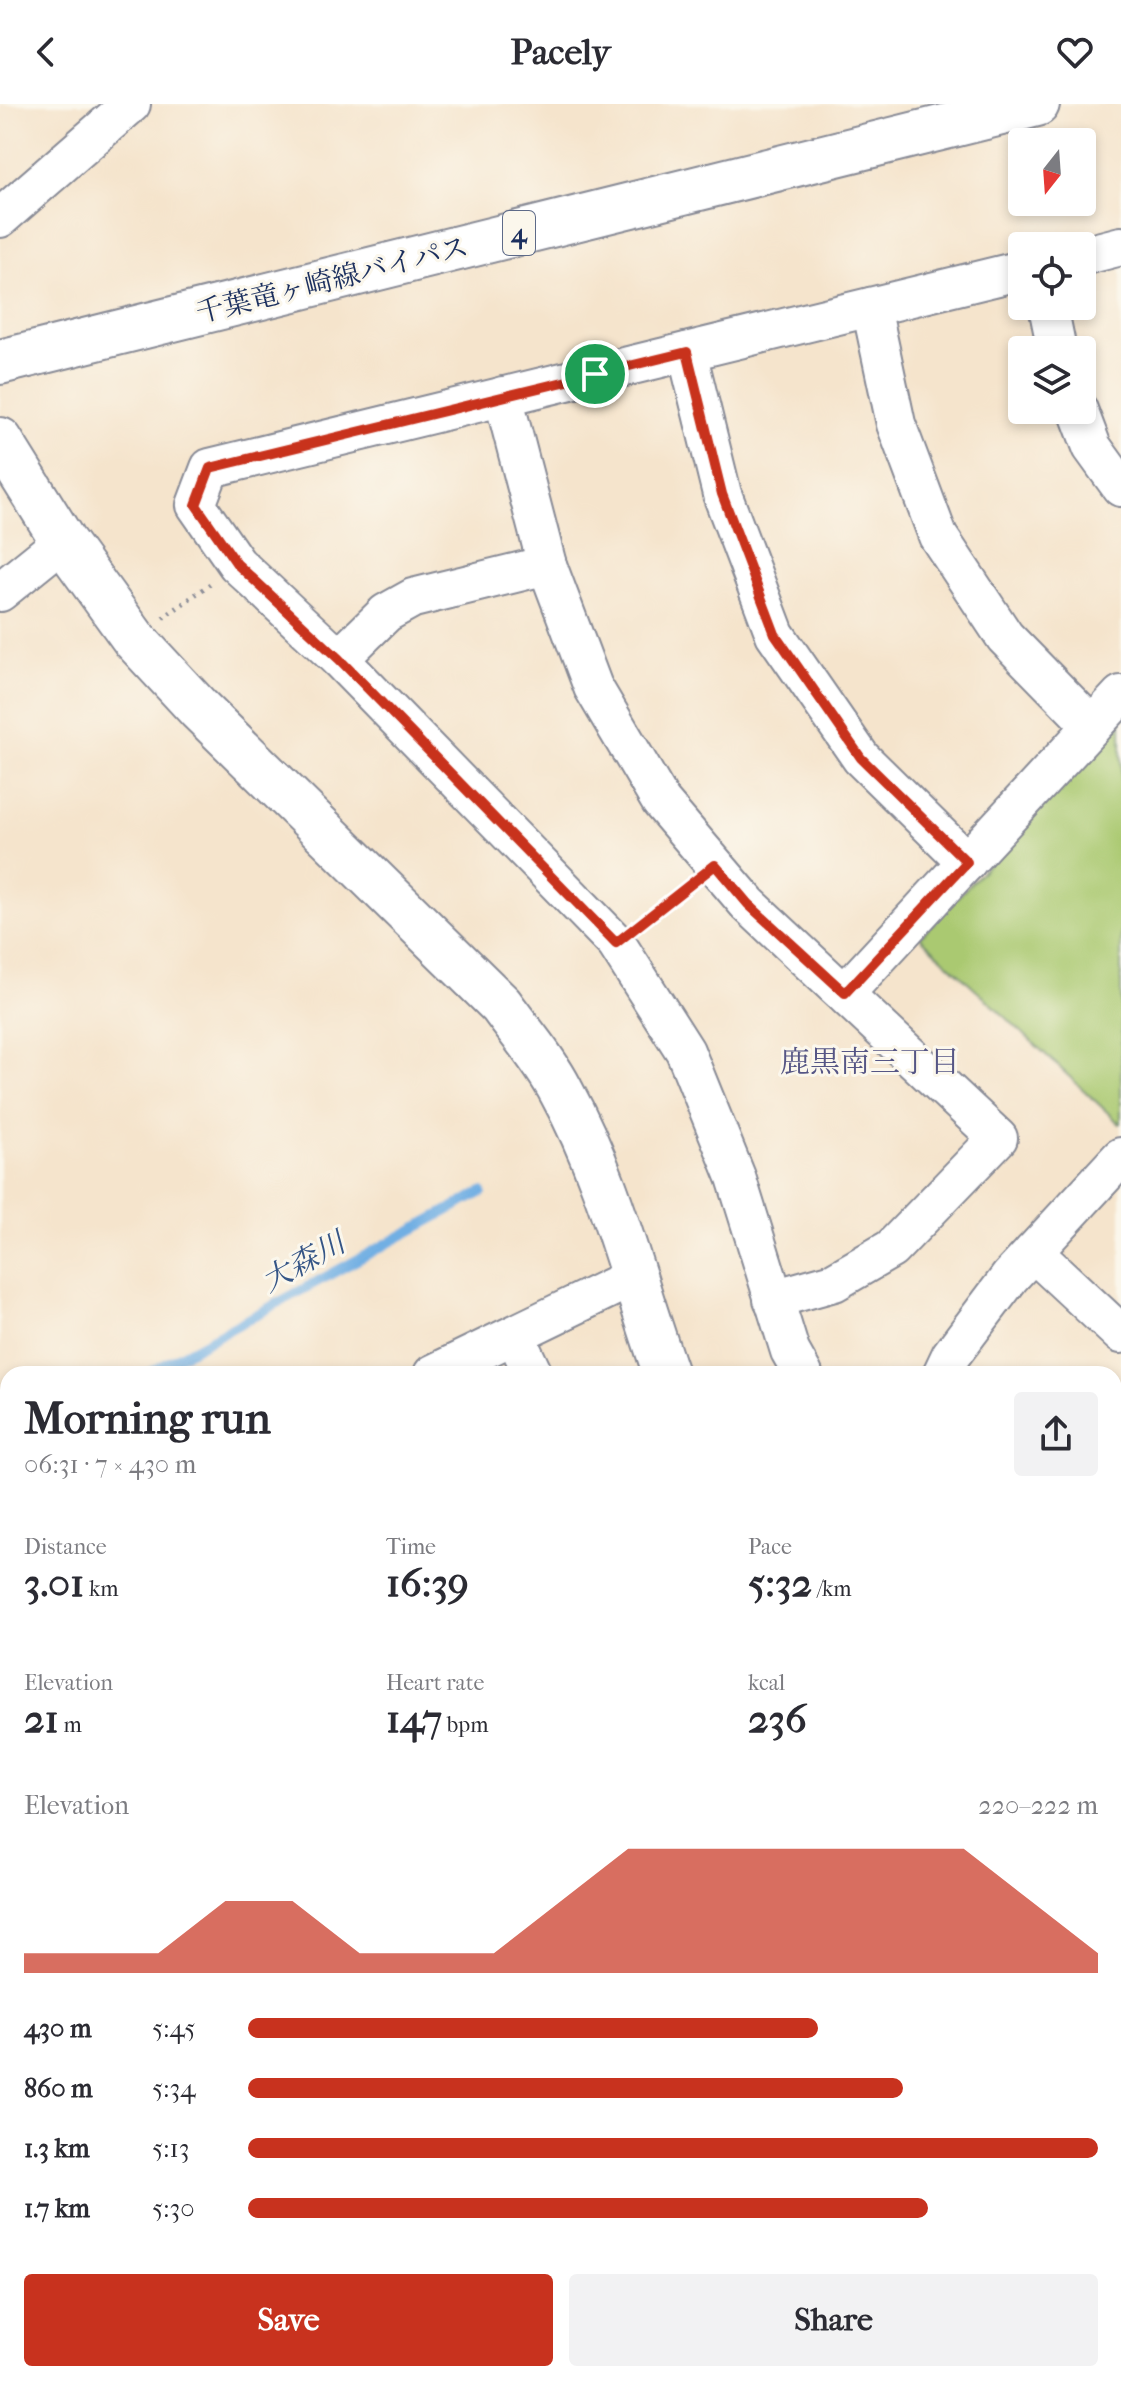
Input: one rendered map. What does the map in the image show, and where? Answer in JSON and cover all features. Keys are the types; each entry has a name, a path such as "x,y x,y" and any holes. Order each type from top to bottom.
{"street":[{"path":"0,218 131,104"},
{"name":"千葉竜ヶ崎線バイパス","path":"0,362 1037,104"},
{"path":"1096,252 1121,246"},
{"path":"798,1366 790,1351 736,1177 685,1051 616,943 339,659 237,564 196,505 210,468 1008,273"},
{"path":"871,307 896,424 938,536 1005,637 1092,726"},
{"path":"687,352 722,494 775,634 861,758 967,862"},
{"path":"503,396 547,565 593,687 661,802 748,904 998,1138 891,1249 834,1282 773,1299"},
{"path":"1083,424 1092,447 1121,487"},
{"path":"0,440 63,541 134,639 199,709 501,1005 560,1087 608,1195 663,1366"},
{"path":"0,592 63,541"},
{"path":"339,659 386,613 413,598 547,565"},
{"path":"845,993 1121,695"},
{"path":"946,1366 1010,1277 1121,1157"},
{"path":"1033,1252 1121,1334"},
{"path":"450,1366 635,1276"},
{"path":"515,1336 529,1366"}],"path":[{"path":"134,639 237,564"},
{"path":"616,943 715,865"}],"green space":[{"path":"1121,723 1121,1123 1120,1124 920,937"}],"waterway":[{"name":"大森川","path":"162,1366 482,1192"}],"district":[{"name":"鹿黒南三丁目","path":"870,1062"}],"route":[{"path":"687,352 722,494 775,634 861,758 967,862 845,993 748,904 715,865 616,943 339,659 237,564 196,505 210,468 595,374 687,352"}]}
